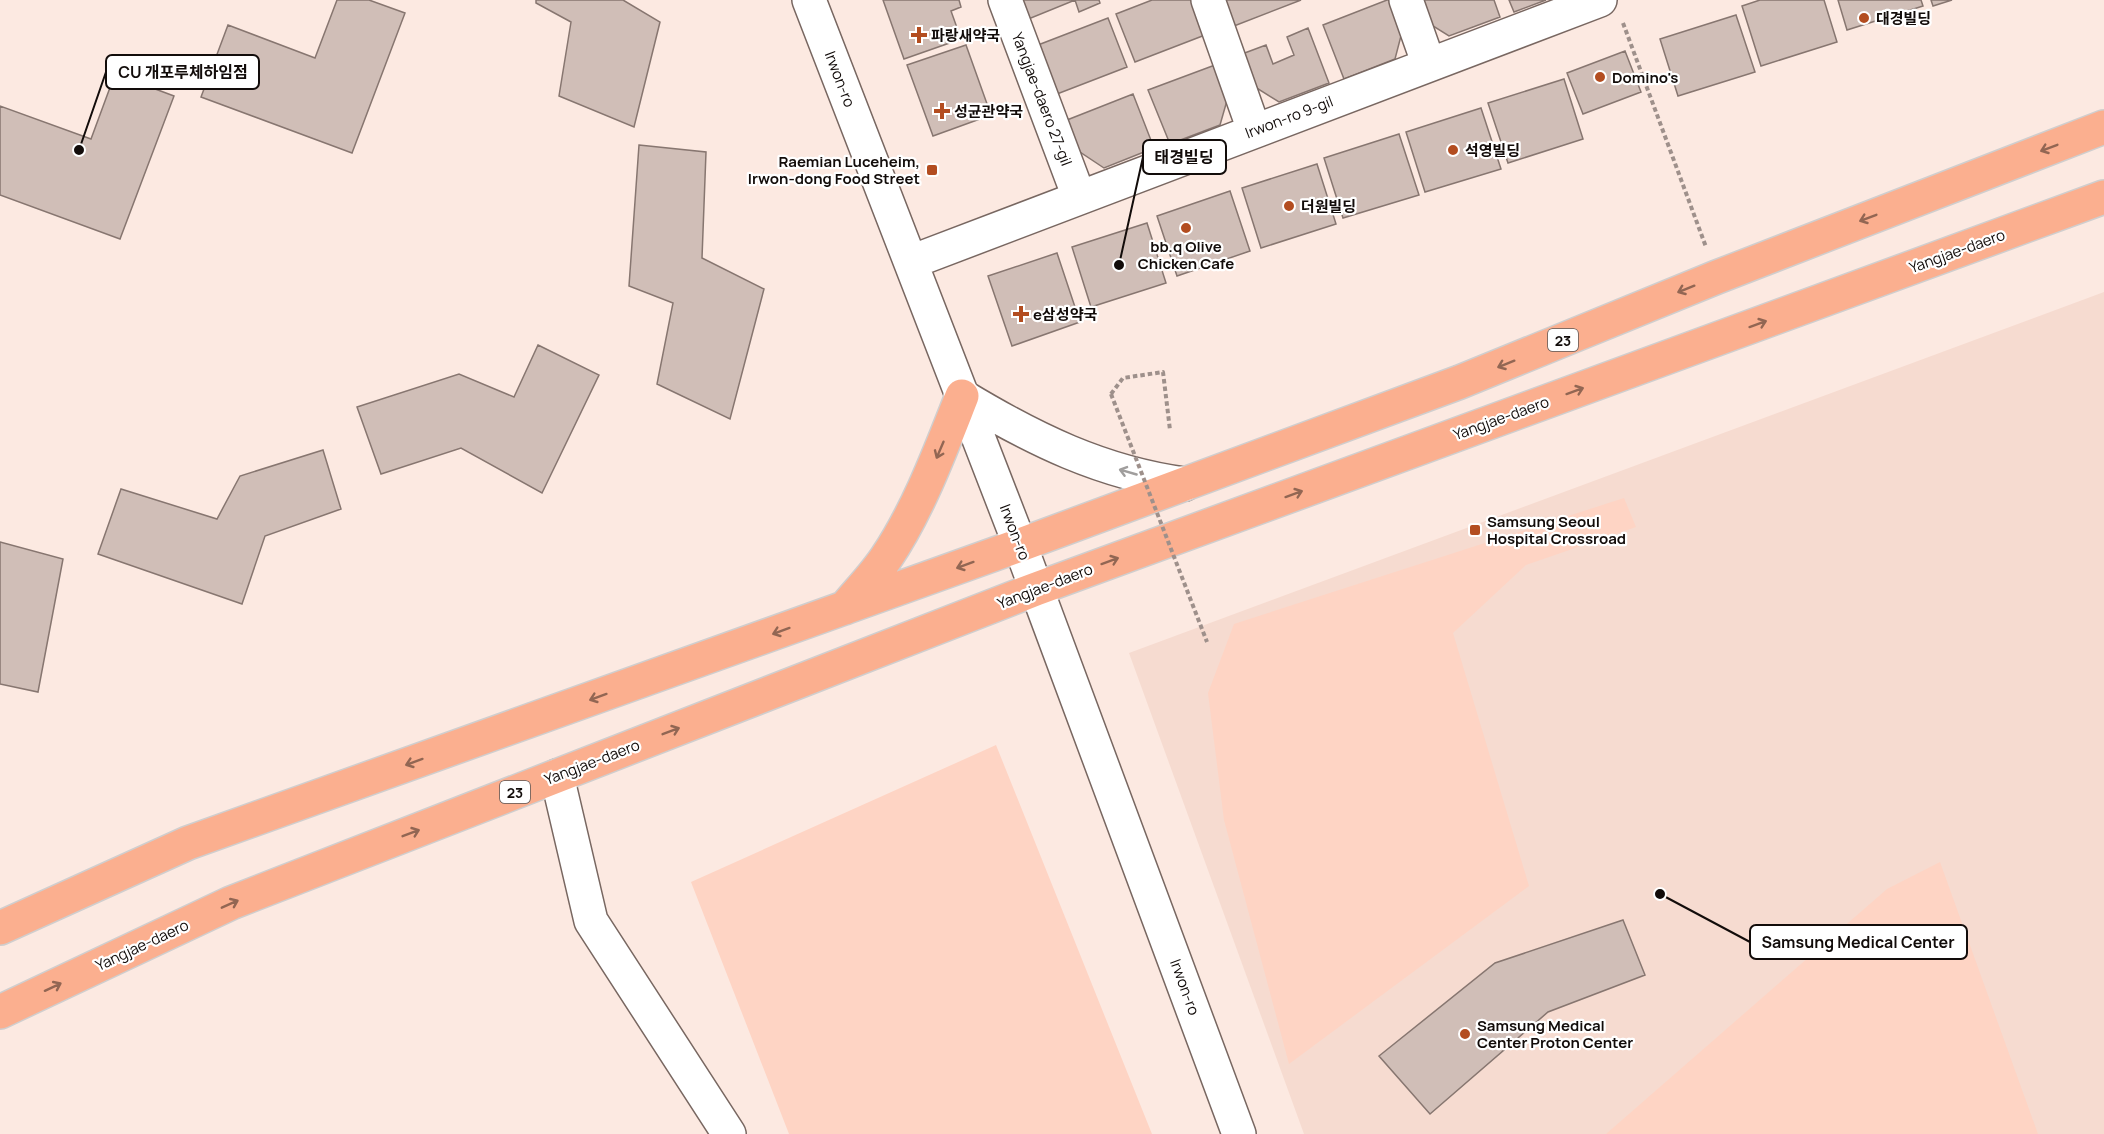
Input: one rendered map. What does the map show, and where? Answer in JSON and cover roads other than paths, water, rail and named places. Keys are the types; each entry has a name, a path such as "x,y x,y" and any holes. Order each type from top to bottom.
{"main road":[{"name":"23","path":"0,928 188,843 844,609 1460,382 1717,277 2104,127"},
{"name":"Yangjae-daero","path":"0,1012 231,903 1036,589 2104,197"},
{"path":"844,609 886,558 903,528 928,478 963,396"}],"street":[{"name":"Irwon-ro","path":"809,0 1020,545 1239,1134"},
{"name":"Yangjae-daero 27-gil","path":"1005,0 1079,197"},
{"path":"1208,0 1254,130"},
{"path":"1406,0 1429,65"},
{"name":"Irwon-ro 9-gil","path":"911,262 1429,65 1611,11"},
{"path":"963,396 1015,427 1063,451 1095,463 1157,480 1185,484"},
{"path":"556,776 591,921 729,1134"}],"place":[{"name":"대경빌딩","path":"1864,18"},
{"name":"파랑새약국","path":"919,35"},
{"name":"Domino's","path":"1600,77"},
{"name":"성균관약국","path":"942,111"},
{"name":"CU 개포루체하임점","path":"79,150"},
{"name":"석영빌딩","path":"1453,150"},
{"name":"Raemian Luceheim, Irwon-dong Food Street","path":"932,170"},
{"name":"더원빌딩","path":"1289,206"},
{"name":"bb.q Olive Chicken Cafe","path":"1186,228"},
{"name":"태경빌딩","path":"1119,265"},
{"name":"e삼성약국","path":"1021,314"},
{"name":"Samsung Seoul Hospital Crossroad","path":"1475,530"},
{"name":"Samsung Medical Center","path":"1660,894"},
{"name":"Samsung Medical Center Proton Center","path":"1465,1034"}]}
